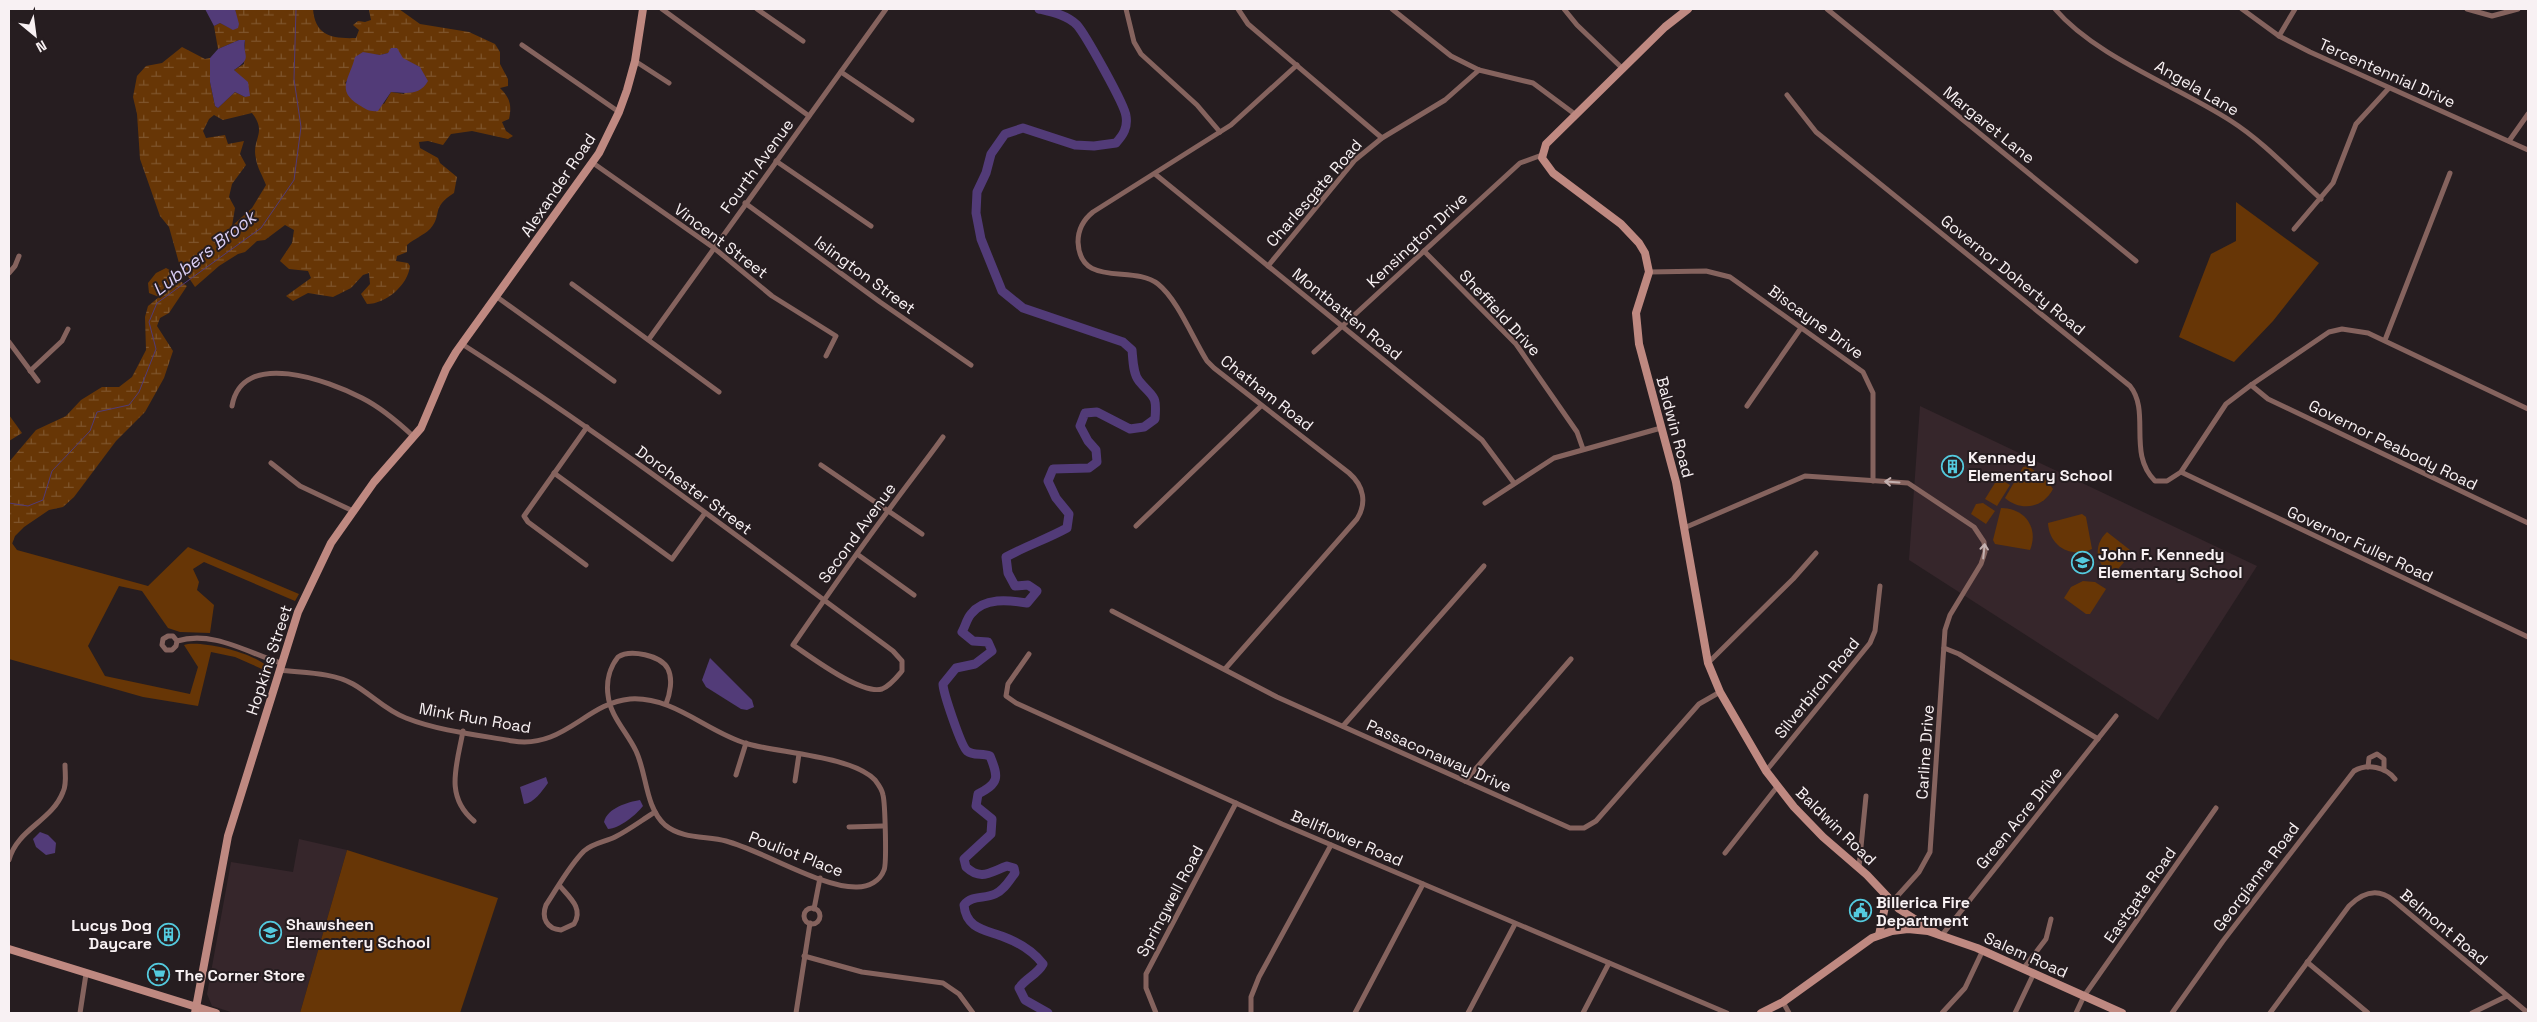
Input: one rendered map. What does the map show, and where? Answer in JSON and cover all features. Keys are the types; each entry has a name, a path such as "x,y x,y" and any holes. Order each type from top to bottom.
{"street":[{"name":"Alexander Road","path":"453,358 593,162 619,112 635,61 643,9"},
{"path":"662,9 809,116"},
{"path":"757,9 803,41"},
{"name":"Fourth Avenue","path":"649,339 886,9"},
{"path":"1126,9 1134,42 1141,54 1197,105 1220,132"},
{"path":"1238,9 1248,24 1382,138"},
{"path":"1392,9 1451,56 1479,70 1533,83 1576,115"},
{"path":"1564,9 1623,70"},
{"path":"1649,272 1645,252 1635,238 1612,217 1553,173 1544,163 1542,155 1546,144 1665,27 1688,9"},
{"name":"Margaret Lane","path":"1827,9 2136,261"},
{"name":"Angela Lane","path":"2054,9 2072,28 2100,46 2240,127 2321,199"},
{"name":"Tercentennial Drive","path":"2242,9 2279,36 2528,150"},
{"path":"2279,36 2295,9"},
{"path":"2467,9 2492,16 2518,9"},
{"path":"522,46 619,112"},
{"path":"635,61 669,83"},
{"name":"Chatham Road","path":"1224,669 1354,524 1360,514 1363,503 1360,487 1354,477 1207,361 1173,302 1158,283 1137,274 1098,272 1087,264 1080,253 1079,234 1088,217 1220,132 1250,109 1297,65"},
{"name":"Charlesgate Road","path":"1268,266 1355,160 1382,138 1445,100 1479,70"},
{"path":"841,72 912,120"},
{"path":"2294,230 2337,177 2356,124 2389,88"},
{"name":"Governor Doherty Road","path":"1788,94 1816,132 2130,386 2140,403 2139,446 2152,478 2160,482 2167,481 2181,472"},
{"path":"2509,141 2528,114"},
{"name":"Kensington Drive","path":"1314,352 1520,163 1542,155"},
{"path":"776,161 871,226"},
{"name":"Vincent Street","path":"593,162 714,248 772,296 836,336 826,356"},
{"path":"2385,340 2450,173"},
{"name":"Montbatten Road","path":"1154,174 1482,440 1496,456 1514,483"},
{"name":"Islington Street","path":"745,204 880,302 972,365"},
{"name":"Sheffield Drive","path":"1424,251 1516,344 1577,432 1583,449"},
{"path":"9,273 15,266 19,256"},
{"name":"Biscayne Drive","path":"1649,272 1706,271 1722,274 1737,281 1855,366 1868,378 1873,400 1873,480"},
{"name":"Baldwin Road","path":"1649,272 1638,303 1636,327 1641,355 1662,428 1684,528 1708,663 1720,692 1766,771 1823,837 1859,867 1889,900 1915,921 1940,935"},
{"path":"572,284 719,392"},
{"path":"497,297 614,381"},
{"path":"1747,406 1801,328"},
{"path":"2181,472 2226,404 2329,332 2342,329 2355,329 2385,340 2528,409"},
{"path":"30,371 62,341 68,330"},
{"path":"9,342 38,382"},
{"name":"Dorchester Street","path":"462,344 587,427 893,651 901,658 903,664 902,671 894,680 880,689"},
{"name":"Hopkins Street","path":"196,1010 228,836 298,612 322,559 353,512 380,475 415,437 428,415 440,383 453,358"},
{"path":"232,406 238,390 254,377 278,372 292,373 362,398 382,410 415,437"},
{"name":"Governor Peabody Road","path":"2251,385 2268,398 2528,523"},
{"path":"1136,526 1262,406"},
{"path":"586,565 524,518 587,427"},
{"path":"1485,503 1554,458 1662,428"},
{"name":"Second Avenue","path":"880,689 868,688 847,679 792,646 943,437"},
{"path":"271,463 300,486 353,512"},
{"path":"821,465 922,534"},
{"name":"Governor Fuller Road","path":"2181,472 2528,637"},
{"path":"554,473 672,559 705,513"},
{"name":"Carline Drive","path":"1684,528 1739,506 1800,477 1815,475 1909,484 1980,533 1985,544 1984,555 1948,619 1944,648 1931,849 1924,866 1889,900"},
{"path":"1708,663 1782,590 1816,553"},
{"path":"858,554 914,595"},
{"path":"1343,726 1484,566"},
{"name":"Silverbirch Road","path":"1766,771 1870,643 1875,631 1880,586"},
{"name":"Passaconaway Drive","path":"1112,611 1277,697 1564,826 1584,828 1596,821 1699,704 1720,692"},
{"name":"Mink Run Road","path":"177,641 192,637 206,638 244,648 280,667 344,680 402,717 513,741 538,742 558,735 609,705"},
{"path":"1944,648 1959,654 2098,739"},
{"path":"609,705 608,687 612,666 620,655 629,653 654,659 666,666 670,678 666,704"},
{"name":"Bellflower Road","path":"1029,654 1008,684 1006,696 1016,703 1332,845 1727,1013"},
{"path":"1464,781 1572,659"},
{"name":"Pouliot Place","path":"636,699 666,704 707,727 746,744 853,767 872,778 883,794 886,862 884,871 870,885 856,887 820,878 738,845 678,832 666,825 655,812 638,756 609,705 636,699"},
{"name":"Green Acre Drive","path":"1940,935 2116,716"},
{"path":"463,731 454,791 462,809 474,821"},
{"path":"736,775 746,744"},
{"path":"795,781 799,754"},
{"name":"Georgianna Road","path":"2368,767 2370,758 2377,754 2384,758 2384,770"},
{"path":"9,860 20,837 51,810 61,797 65,785 65,765"},
{"name":"Georgianna Road","path":"2172,1013 2223,941 2354,771 2368,767 2384,770 2395,779"},
{"path":"1725,853 1778,787"},
{"path":"1859,867 1866,796"},
{"name":"Springwell Road","path":"1156,1013 1146,988 1146,974 1236,803"},
{"name":"Eastgate Road","path":"2076,1013 2084,996 2216,808"},
{"path":"559,885 575,904 578,911 574,924 561,930 548,925 544,915 546,905 559,885 584,850 621,834 655,812"},
{"path":"849,827 883,826"},
{"path":"1251,1013 1251,997 1259,977 1332,845"},
{"path":"814,909 820,878"},
{"path":"1355,1013 1423,884"},
{"name":"Belmont Road","path":"2270,1013 2353,902 2365,894 2380,893 2392,900 2528,1013"},
{"path":"1879,935 1889,900"},
{"path":"810,924 815,923 819,918 818,912 814,909"},
{"path":"810,924 806,921 804,914 808,910 814,909"},
{"path":"2023,969 2046,939 2051,919"},
{"path":"796,1013 810,924"},
{"path":"1468,1013 1515,924"},
{"name":"Salem Road","path":"1762,1013 1783,1002 1879,935 1908,929 1940,935 1984,950 2122,1013"},
{"path":"9,949 196,1010 216,1013"},
{"path":"1942,1013 1965,988 1984,950"},
{"path":"804,956 862,972 942,983 959,994 973,1013"},
{"path":"2307,962 2368,1013"},
{"path":"1583,1013 1609,963"},
{"path":"2015,1013 2034,973"},
{"path":"80,1013 86,974"},
{"path":"2472,1013 2507,996"},
{"path":"1783,1002 1789,1013"}],"shaded area":[{"path":"205,9 235,9 239,24 238,28 233,30 220,23 214,26"},
{"path":"239,40 245,40 246,56 244,62 234,70 248,82 250,96 245,97 235,92 218,108 215,106 210,82 210,58 218,49"},
{"path":"391,48 397,48 403,58 420,67 428,81 425,86 416,91 407,93 391,92 378,111 368,110 352,99 346,89 346,83 355,57 363,52 380,55 388,53"},
{"name":"John F. Kennedy Elementary School","path":"1920,406 2257,566 2158,720 1909,560"},
{"path":"710,658 752,700 754,707 747,710 741,709 706,687 702,680"},
{"path":"546,777 548,783 540,793 534,799 524,804 520,787"},
{"path":"640,800 643,806 637,813 622,824 608,829 604,822 609,813 624,804"},
{"path":"40,832 48,835 56,843 55,853 46,855 36,847 33,839"},
{"name":"Shawsheen Elementery School","path":"299,839 347,850 300,1013 234,1013 212,1006 207,994 231,862 293,872"}],"green space":[{"path":"235,9 313,9 317,25 326,34 339,38 356,38 359,30 353,25 358,21 365,22 371,20 369,10 399,9 420,24 469,32 495,44 500,52 500,64 508,79 508,86 500,88 508,99 510,110 509,119 502,122 506,131 513,136 508,139 472,131 451,134 443,145 428,141 419,142 420,148 438,158 440,163 457,177 454,193 439,207 436,220 430,229 407,245 407,252 397,256 396,261 408,263 410,266 408,273 401,286 381,301 367,304 361,294 370,284 369,273 363,275 351,288 333,297 308,293 293,301 286,296 311,278 308,271 289,269 280,261 292,243 294,230 285,225 265,240 257,241 245,252 238,254 219,266 195,287 179,263 169,227 160,216 140,159 137,114 133,97 137,76 146,66 162,63 182,47 205,59 210,58 210,82 215,106 218,108 235,92 245,97 244,81 234,70 244,64 245,40 239,40 218,49 214,26 220,23 230,28 236,17","holes":["388,53 420,67 404,94 391,92 384,104 345,83 369,54 380,55","252,113 259,126 255,152 259,169 266,185 252,208 232,226 235,208 229,197 232,184 246,165 240,154 244,141 228,144 225,135 206,138 203,131 209,119 214,115 223,120"]},
{"path":"2236,202 2319,263 2273,321 2234,362 2179,337 2211,254 2236,241"},
{"path":"166,268 173,272 187,286 169,313 160,318 157,326 173,351 164,378 145,412 116,441 74,497 63,507 49,510 24,527 15,536 9,552 9,462 36,430 66,416 81,400 102,387 119,387 132,377 146,350 145,317 148,306 159,297 149,293 148,283 156,273"},
{"path":"9,415 22,433 9,441"},
{"path":"2028,466 2046,479 2053,489 2038,504 2031,506 2018,505 2005,498 2023,467"},
{"path":"1998,478 2010,485 1997,506 1985,499"},
{"path":"1983,503 1995,511 1986,524 1971,514 1976,504"},
{"path":"2001,508 2017,511 2028,521 2033,534 2030,550 1995,544 1993,540"},
{"path":"2082,514 2086,517 2092,549 2076,552 2062,548 2052,538 2048,523"},
{"path":"2107,532 2130,550 2131,554 2113,575 2103,566 2098,555 2099,543"},
{"path":"9,539 17,550 148,586 188,547 299,594 295,601 204,562 193,569 199,582 197,590 214,605 210,633 180,632 168,628 142,591 119,586 88,646 105,676 190,694 198,667 184,645 192,644 217,646 246,655 267,666 271,673 235,657 211,652 198,706 143,697 9,659"},
{"path":"2083,581 2095,582 2106,589 2090,614 2086,614 2064,598 2071,587"},
{"path":"347,850 498,898 460,1013 300,1013"}],"waterway":[{"name":"Lubbers Brook","path":"9,503 28,506 43,500 52,471 90,431 97,412 129,405 139,392 156,349 149,322 157,303 261,228 294,180 301,127 294,79 296,9"},
{"path":"1039,9 1064,16 1077,25 1096,55 1119,98 1126,116 1126,128 1116,143 1094,146 1075,145 1023,128 1005,134 991,154 986,173 977,192 976,213 981,239 1002,291 1023,308 1123,342 1132,350 1134,367 1139,381 1155,401 1155,419 1144,427 1130,429 1097,412 1085,413 1080,426 1088,441 1096,450 1097,462 1089,468 1053,469 1048,481 1056,498 1069,514 1067,528 1006,557 1008,573 1015,586 1028,585 1037,591 1027,603 997,601 990,602 976,609 962,632 973,641 988,642 992,651 975,664 956,668 943,684 953,719 964,747 972,753 990,756 996,775 990,787 978,794 976,806 992,819 991,834 964,859 966,867 976,874 986,874 1007,866 1014,868 1015,873 998,892 974,898 967,902 964,905 966,913 973,924 1021,945 1035,955 1043,964 1019,988 1025,1000 1048,1013"}],"place":[{"name":"Kennedy Elementary School","path":"1952,466"},
{"name":"John F. Kennedy Elementary School","path":"2082,563"},
{"name":"Billerica Fire Department","path":"1860,911"},
{"name":"Shawsheen Elementery School","path":"270,933"},
{"name":"Lucys Dog Daycare","path":"168,934"},
{"name":"The Corner Store","path":"159,975"}]}
